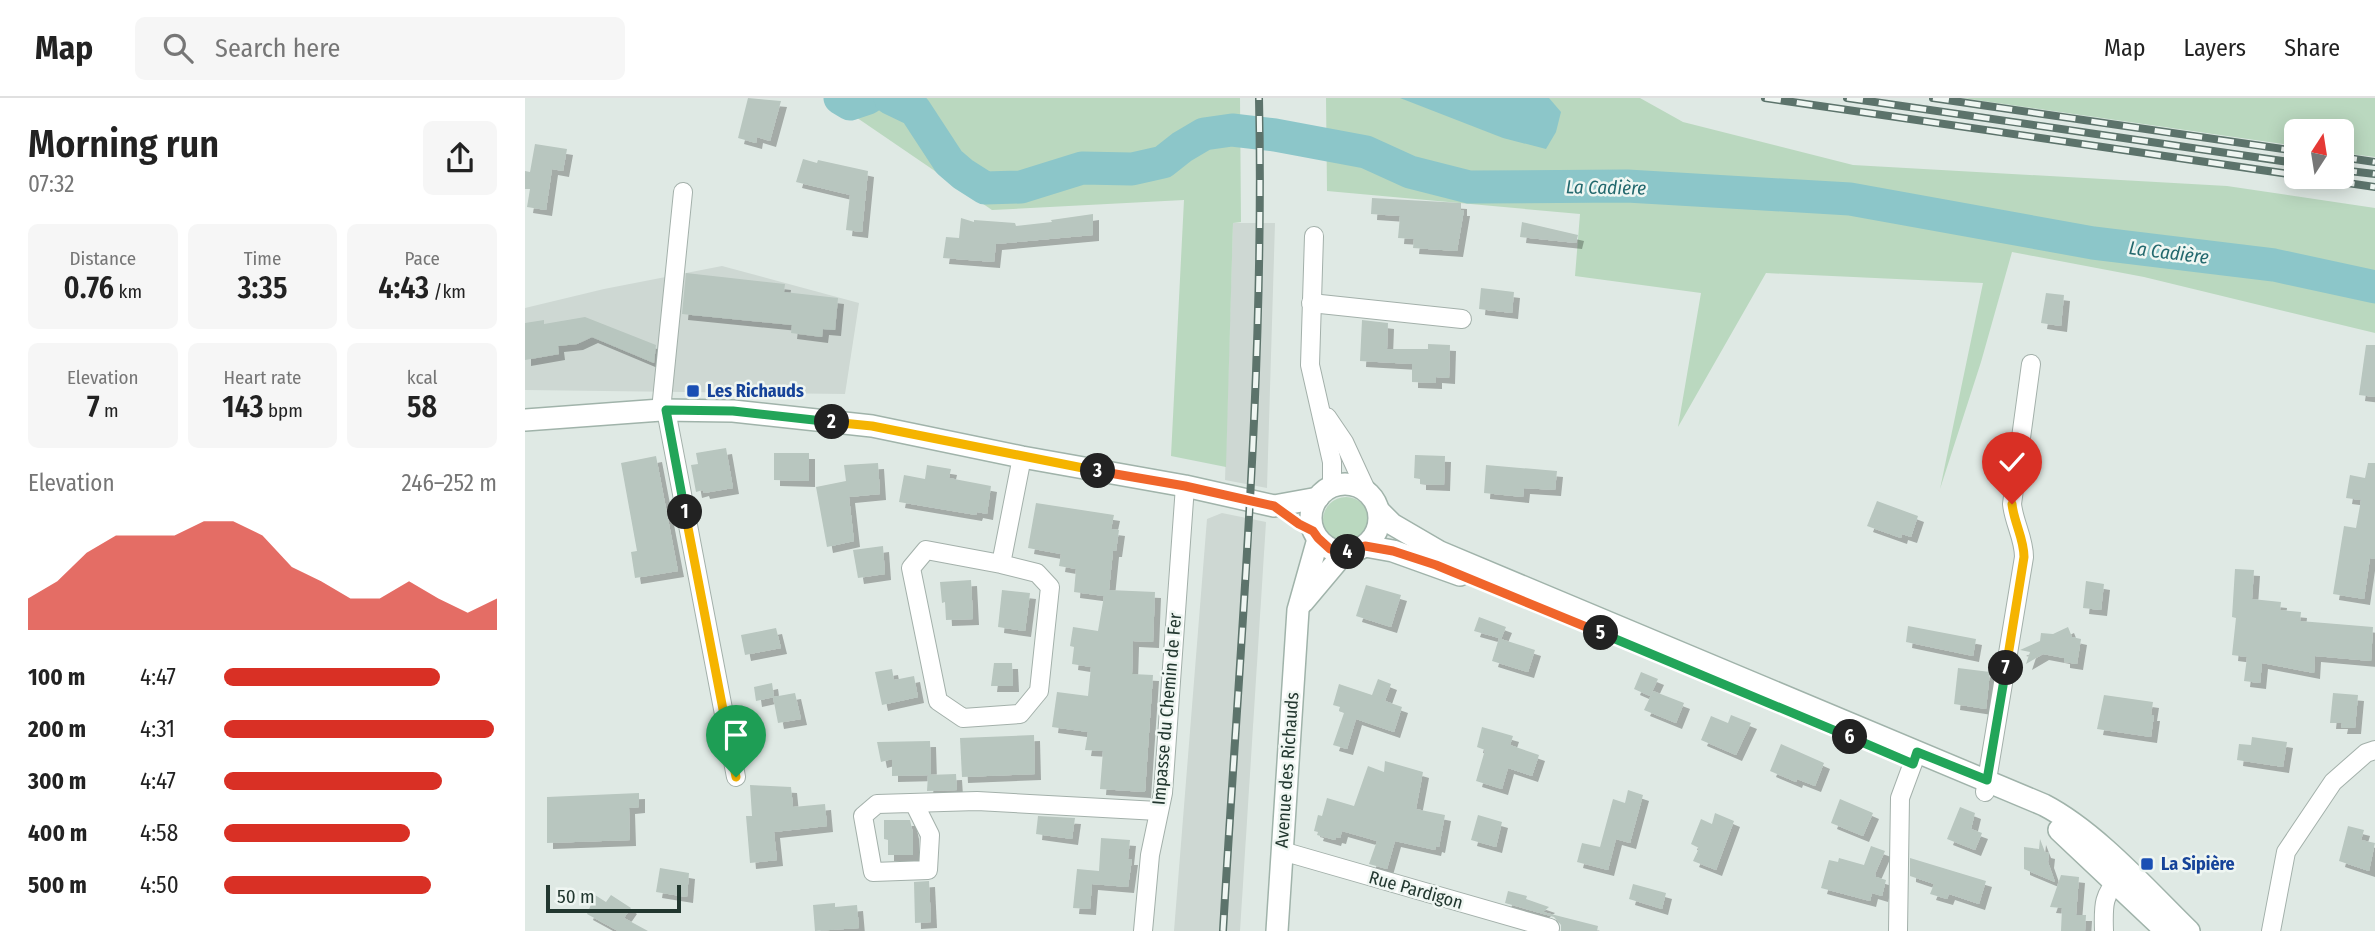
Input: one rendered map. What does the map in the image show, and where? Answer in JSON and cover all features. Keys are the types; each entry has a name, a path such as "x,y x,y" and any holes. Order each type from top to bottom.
{"street":[{"path":"683,192 664,410 736,777"},
{"path":"1314,236 1310,365 1332,462 1325,492 1311,514 1315,535"},
{"path":"1311,303 1462,319"},
{"path":"1986,786 2024,557 2024,544 2013,518 2012,504 2031,364"},
{"path":"1321,408 1344,442 1367,492 1379,511 1392,524 1440,552 1915,758"},
{"path":"525,420 664,410 733,411 872,426 1022,457 1185,486 1274,506 1330,549 1393,551 1436,565 1986,786 2051,823 2189,931"},
{"path":"1001,564 1022,457"},
{"path":"1274,506 1344,484 1367,492"},
{"name":"Impasse du Chemin de Fer","path":"1143,931 1150,855 1163,793 1185,486"},
{"path":"1298,610 1315,586 1377,531 1379,511"},
{"name":"Avenue des Richauds","path":"1277,931 1298,610 1315,535"},
{"path":"926,550 1001,564 1037,572 1050,587 1039,691 1020,714 963,718 938,701 911,568 926,550"},
{"path":"2271,931 2286,852 2333,782 2366,753 2375,750"},
{"path":"1898,931 1900,798 1915,758"},
{"path":"914,803 930,835 928,870 873,872 863,816 877,804 977,801 1158,811"},
{"name":"Rue Pardigon","path":"1282,851 1550,929"},
{"path":"2103,931 2103,905 2121,876"},
{"path":"2121,876 2166,931"}],"shaded area":[{"path":"1233,223 1275,223 1267,488 1225,480"},
{"path":"722,266 859,303 845,394 525,390 525,308 604,289"},
{"path":"1222,513 1266,522 1240,931 1174,931 1207,519"}],"green space":[{"path":"828,98 1240,98 1241,222 1233,223 1226,467 1171,456 1184,200 992,210"},
{"path":"1326,98 1640,98 1683,122 1853,165 2227,186 2375,208 2375,333 2144,277 2012,252 1981,362 1940,489 1983,283 1766,273 1678,427 1701,293 1575,276 1580,214 1327,191"},
{"path":"1962,98 2375,98 2375,157 2354,154 2354,119 2284,119 2284,144"},
{"path":"1346,497 1362,504 1369,520 1362,536 1346,543 1330,536 1323,520 1330,504"}],"water":[{"path":"1400,98 1549,98 1561,112 1556,132 1546,149 1503,138"}],"building":[{"path":"748,98 781,101 770,141 757,137 756,143 738,138"},
{"path":"535,144 567,149 563,171 552,169 546,210 527,207 530,189 525,189 525,171 530,172"},
{"path":"803,159 868,171 862,232 846,230 850,195 796,182"},
{"path":"1372,198 1461,203 1461,210 1464,210 1457,251 1413,248 1414,239 1398,238 1400,216 1371,214"},
{"path":"1093,214 1093,235 996,244 994,262 943,258 946,237 959,238 961,218 974,222 1015,223 1016,226"},
{"path":"1522,222 1578,235 1576,243 1520,237"},
{"path":"686,273 785,284 784,292 838,298 835,330 823,329 822,337 791,333 792,325 682,314"},
{"path":"1481,288 1514,292 1512,313 1479,309"},
{"path":"2046,293 2064,295 2061,326 2041,323"},
{"path":"585,317 656,345 654,363 592,337 577,344 558,346 559,354 525,360 525,323 544,320 544,324"},
{"path":"1362,320 1388,323 1387,349 1428,349 1428,344 1450,345 1449,378 1436,377 1436,383 1412,382 1412,364 1360,361"},
{"path":"2366,345 2375,345 2375,397 2359,395"},
{"path":"726,448 733,488 696,492 691,465 698,464 696,453"},
{"path":"774,453 809,453 809,481 774,480"},
{"path":"1415,455 1445,456 1444,485 1420,484 1420,479 1414,478"},
{"path":"656,456 678,571 635,578 631,552 637,551 621,463"},
{"path":"878,463 880,494 849,497 854,541 827,547 816,487 846,481 844,465"},
{"path":"2368,463 2375,463 2375,559 2370,558 2364,599 2333,594 2344,526 2356,528 2361,500 2346,498 2350,475 2365,478"},
{"path":"927,465 951,469 949,478 991,486 987,514 977,512 976,515 899,502 904,475 925,479"},
{"path":"1486,465 1557,471 1555,490 1524,488 1523,497 1484,493"},
{"path":"1877,501 1918,516 1911,537 1902,534 1901,538 1867,526"},
{"path":"1036,503 1114,515 1111,529 1119,530 1116,551 1113,551 1109,590 1155,592 1153,642 1133,641 1132,674 1153,675 1145,792 1100,789 1103,751 1085,750 1088,732 1052,727 1057,692 1088,696 1091,667 1072,664 1074,647 1070,646 1073,627 1098,631 1104,596 1074,592 1076,569 1059,566 1061,554 1028,548"},
{"path":"883,546 885,574 858,578 853,550"},
{"path":"2235,569 2254,570 2252,599 2281,602 2280,610 2301,612 2300,621 2373,627 2371,661 2315,656 2314,673 2262,663 2260,683 2244,681 2247,657 2232,655 2236,618 2232,617"},
{"path":"971,580 973,619 946,620 940,582"},
{"path":"2086,581 2104,584 2101,610 2083,608"},
{"path":"1366,585 1401,595 1391,627 1356,616"},
{"path":"1002,590 1030,593 1025,631 998,627"},
{"path":"1479,617 1506,627 1501,639 1535,650 1528,672 1492,661 1499,638 1474,631"},
{"path":"1908,626 1976,639 1973,656 1906,642"},
{"path":"2068,627 2072,637 2081,639 2077,664 2043,654 2026,664 2030,652 2020,650 2040,641 2041,633 2053,634"},
{"path":"776,628 781,648 745,655 741,635"},
{"path":"994,663 1012,663 1013,686 991,686"},
{"path":"1958,668 1990,672 1986,709 1954,704"},
{"path":"892,669 894,680 914,676 918,697 882,705 875,672"},
{"path":"1641,672 1658,679 1650,696 1634,689"},
{"path":"1378,679 1391,684 1385,701 1402,707 1394,732 1356,719 1347,749 1333,745 1344,713 1339,711 1340,707 1333,705 1339,684 1372,695"},
{"path":"772,683 774,697 756,701 754,687"},
{"path":"1653,691 1684,703 1676,723 1644,710"},
{"path":"795,693 801,719 778,723 773,697"},
{"path":"2333,693 2358,695 2355,728 2341,728 2342,723 2330,723"},
{"path":"2104,695 2153,702 2151,737 2097,729"},
{"path":"1731,715 1751,723 1736,755 1701,740 1711,716 1728,723"},
{"path":"1482,727 1513,736 1510,745 1539,755 1532,776 1508,768 1502,789 1476,781 1485,750 1477,747"},
{"path":"1034,735 1035,774 962,777 960,738"},
{"path":"2252,737 2287,742 2283,767 2237,760 2239,744 2251,745"},
{"path":"930,741 931,775 892,776 892,759 881,762 877,742"},
{"path":"1781,744 1824,763 1815,786 1797,779 1796,782 1770,771"},
{"path":"1385,761 1423,772 1416,809 1445,815 1439,847 1436,846 1435,850 1395,841 1387,869 1369,864 1377,841 1342,831 1340,838 1336,837 1335,840 1317,835 1318,832 1314,831 1318,815 1322,816 1327,798 1354,806 1368,766 1384,772"},
{"path":"956,774 957,790 927,791 928,775"},
{"path":"750,785 791,787 793,807 825,804 827,826 774,832 777,860 750,863 746,816 752,816"},
{"path":"1628,790 1643,795 1630,843 1616,839 1608,870 1577,862 1582,843 1600,847 1613,799 1625,803"},
{"path":"639,793 639,807 629,808 630,840 547,843 547,797"},
{"path":"1840,799 1873,813 1863,836 1831,823"},
{"path":"1960,807 1975,813 1971,829 1982,833 1975,850 1947,839"},
{"path":"1715,813 1734,821 1716,870 1693,861 1699,848 1691,844 1701,819 1712,824"},
{"path":"1478,815 1502,822 1496,847 1471,840"},
{"path":"1038,816 1075,818 1072,839 1036,834"},
{"path":"884,820 910,820 913,855 888,855 888,840 884,839"},
{"path":"2348,826 2364,830 2361,840 2375,843 2369,871 2339,861"},
{"path":"1101,838 1130,840 1128,859 1132,859 1128,887 1092,884 1090,909 1073,908 1077,869 1099,871"},
{"path":"2040,839 2045,852 2049,853 2048,862 2055,882 2024,869 2024,847 2039,849"},
{"path":"1871,846 1885,851 1875,874 1876,877 1886,880 1882,896 1872,893 1870,901 1821,888 1829,860 1838,862 1839,858 1864,865"},
{"path":"1910,858 1986,881 1979,904 1949,894 1947,899 1930,894 1934,884 1910,876"},
{"path":"660,868 689,873 687,897 656,892"},
{"path":"2061,875 2079,877 2076,915 2086,915 2085,931 2061,931 2062,908 2050,907"},
{"path":"929,881 931,922 915,923 914,882"},
{"path":"1633,884 1666,893 1662,909 1629,899"},
{"path":"1508,891 1527,896 1526,899 1549,907 1543,912 1598,926 1597,931 1561,931 1561,925 1554,917 1505,903"},
{"path":"595,895 606,902 611,895 631,908 624,918 648,931 618,931 587,914"},
{"path":"835,903 835,907 857,905 859,928 815,931 813,905"}],"waterway":[{"name":"La Cadière","path":"840,98 850,104 868,98"},
{"name":"La Cadière","path":"890,98 915,110 949,162 985,188 1021,187 1082,168 1132,169 1163,162 1204,134 1232,130 1366,152 1410,172 1469,187 1627,186 1850,199 2093,243 2274,265 2375,287"}],"railway":[{"path":"1223,931 1254,411 1260,202 1259,98"},
{"path":"1765,98 2284,173"},
{"path":"1847,98 2284,161"},
{"path":"1933,98 2284,149"},
{"path":"2354,159 2375,162"},
{"path":"2354,172 2375,174"},
{"path":"2354,184 2375,187"}],"place":[{"name":"Les Richauds","path":"693,391"},
{"name":"La Sipière","path":"2147,864"}],"route":[{"path":"736,777 666,410 733,411 872,426 1022,457 1185,486 1274,506 1313,531 1323,544 1337,552 1352,552 1365,546 1393,551 1436,565 1913,764 1917,752 1987,780 2024,557 2024,544 2013,518 2012,504"}]}
